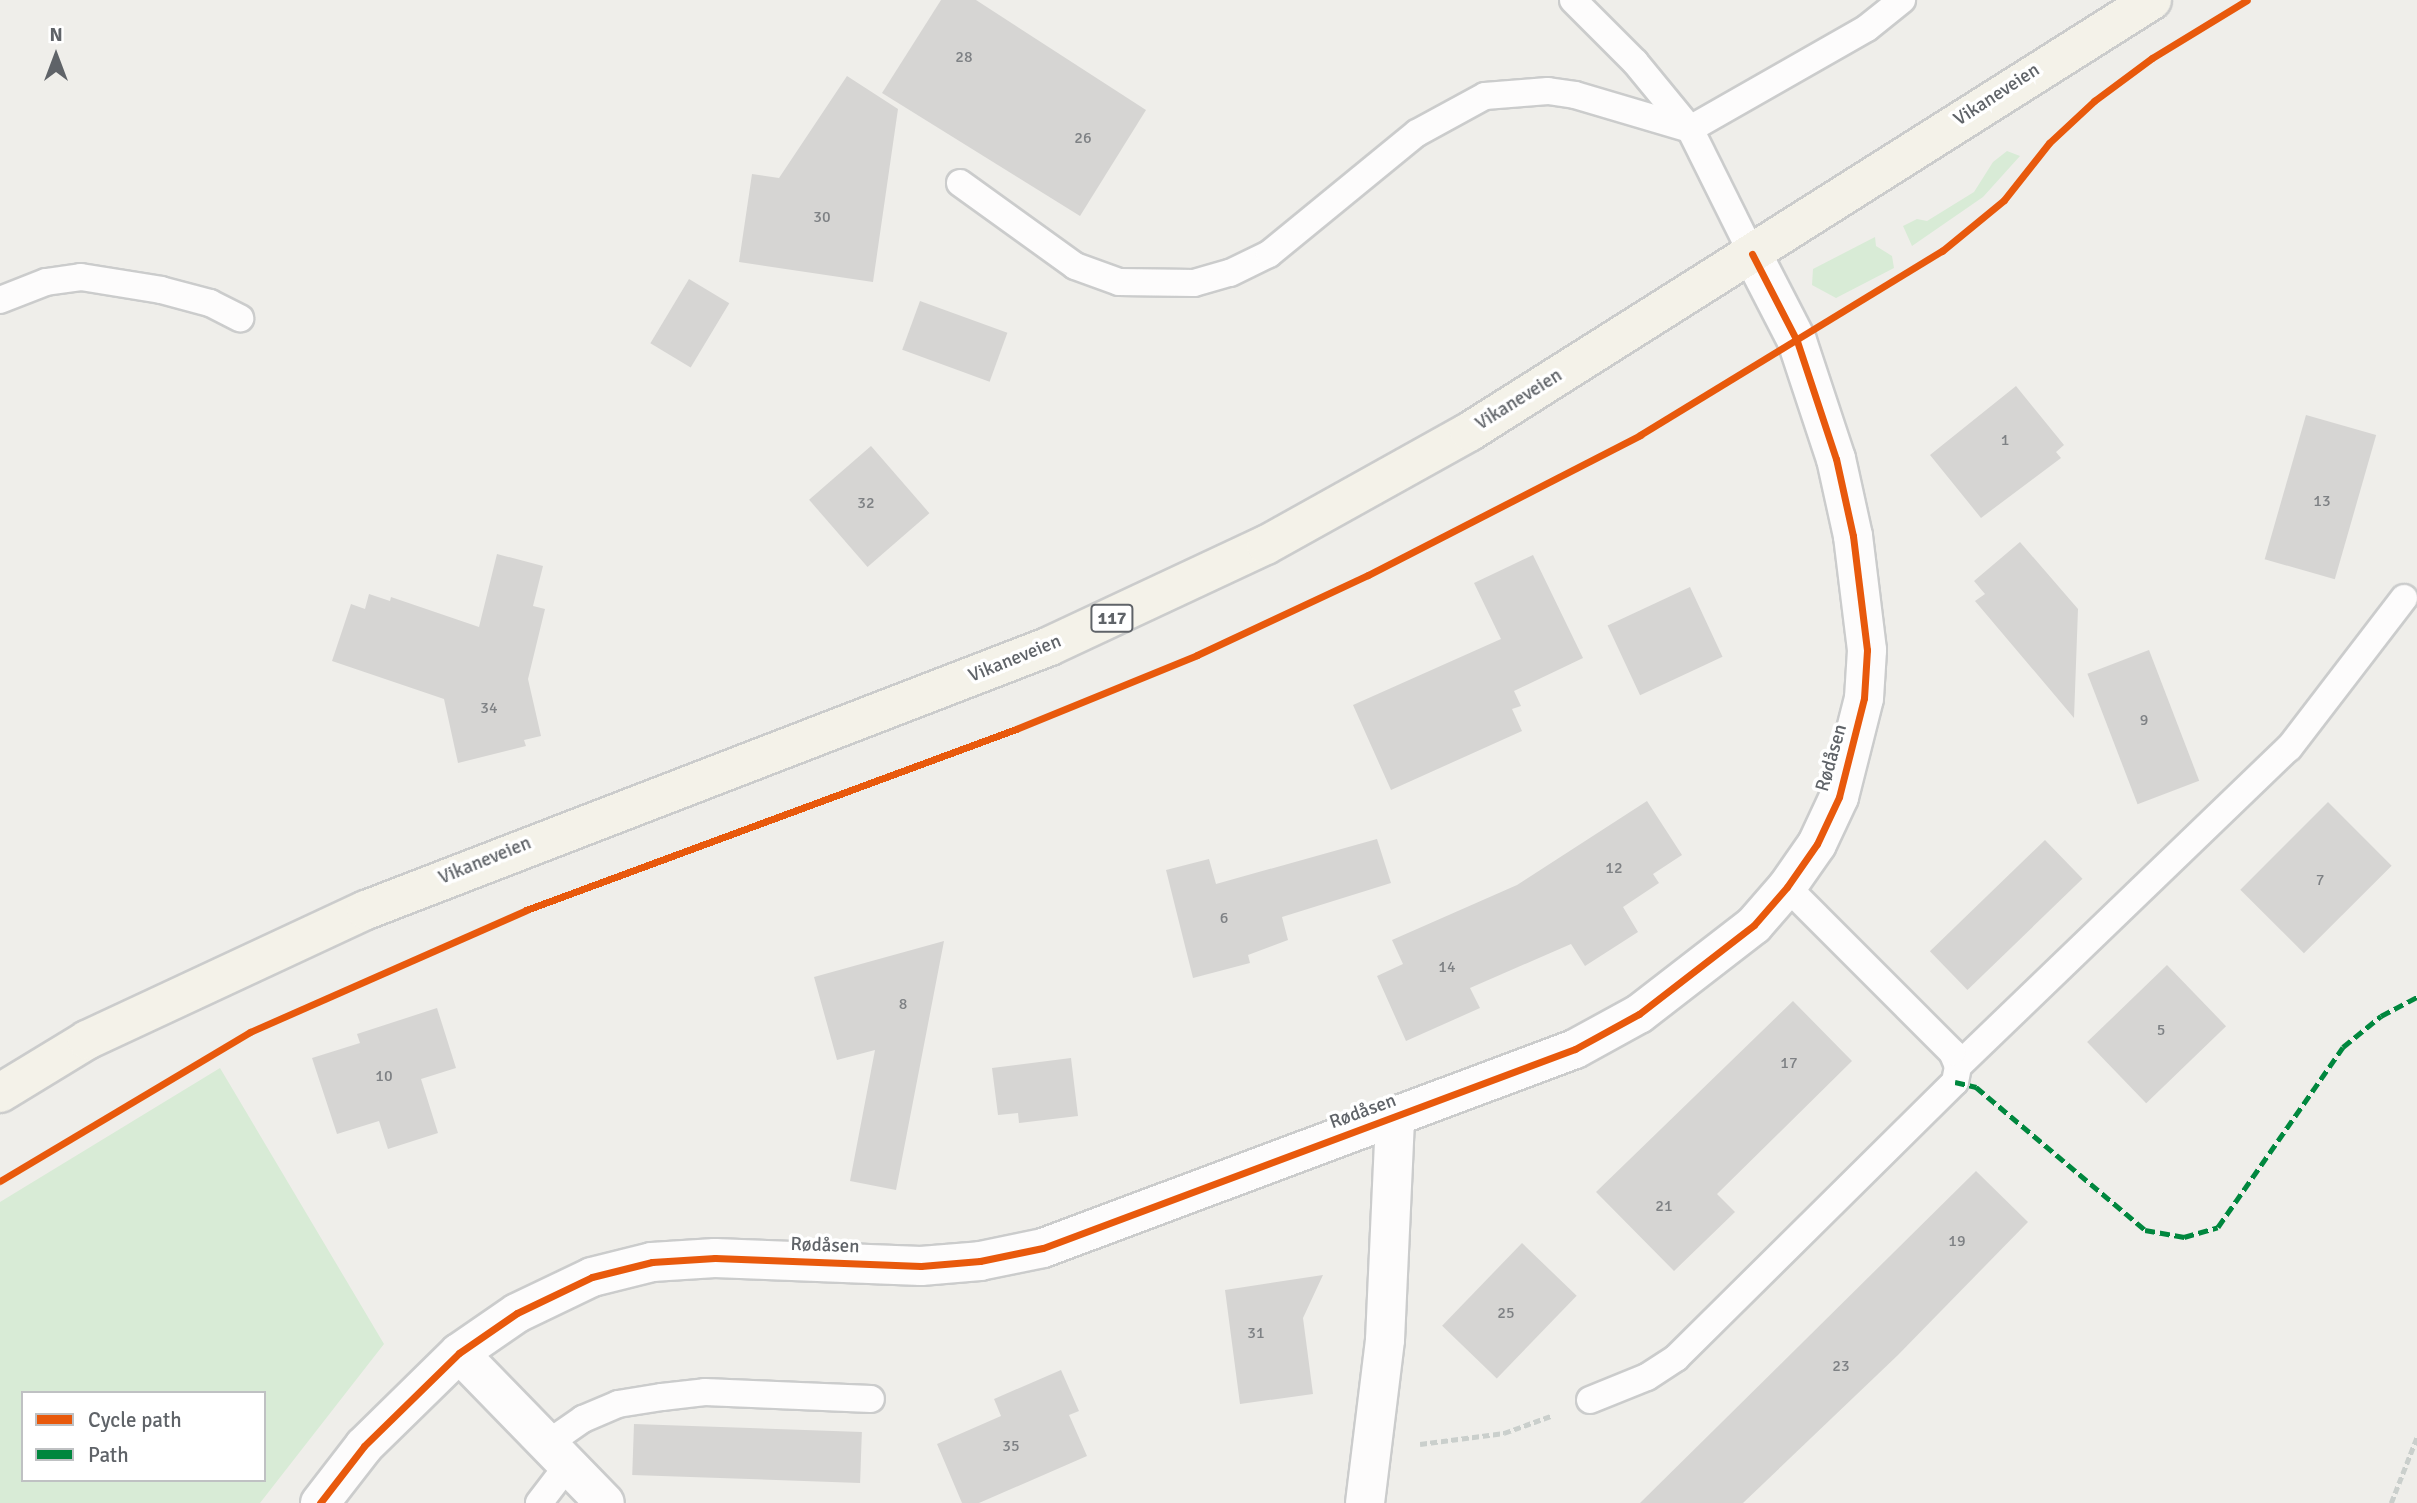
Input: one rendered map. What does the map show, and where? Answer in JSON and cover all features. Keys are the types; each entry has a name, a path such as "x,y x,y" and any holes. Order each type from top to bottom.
{"main road":[{"name":"Vikaneveien","path":"0,1093 88,1040 366,909 1050,646 1147,603 1379,484 1752,254 2151,0"}],"street":[{"name":"Rødåsen","path":"320,1503 364,1446 459,1353 517,1312 592,1277 640,1265 715,1258 921,1266 1006,1256 1043,1248 1575,1049 1639,1014 1744,933 1787,887 1816,844 1839,797 1864,698 1867,650 1857,561 1836,460 1797,341 1752,254"},
{"name":"Rødåsen","path":"1365,1503 1374,1447 1387,1314 1395,1118"},
{"path":"459,1353 605,1503"}],"lane":[{"path":"1573,0 1635,62 1689,129 1752,254"},
{"path":"960,183 1075,266 1119,282 1194,283 1230,273 1269,254 1417,133 1485,96 1548,91 1575,95 1689,129 1867,28 1902,0"},
{"path":"0,300 46,282 80,277 161,290 210,303 240,318"},
{"path":"1958,1066 2288,748 2404,598"},
{"path":"1590,1400 1647,1377 1676,1358 1928,1112 1955,1082 1958,1066 1952,1052 1787,887"},
{"path":"539,1503 558,1455 583,1419 618,1404 705,1392 870,1399"}],"path":[{"path":"1374,1447 1447,1443 1504,1433 1590,1400"},
{"path":"2391,1503 2417,1437"}],"green space":[{"path":"2007,151 2020,156 1983,197 1912,246 1903,226 1917,219 1927,221 1974,192 1993,162"},
{"path":"1875,237 1876,246 1892,256 1894,268 1836,298 1812,285 1813,269"},
{"path":"220,1068 384,1344 260,1503 0,1503 0,1202"}],"building":[{"path":"941,0 976,0 1146,110 1080,216 882,93"},
{"path":"847,76 898,109 873,282 739,262 752,174 779,178"},
{"path":"689,279 729,303 691,367 650,343"},
{"path":"920,301 1007,333 990,382 902,350"},
{"path":"2016,386 2064,445 2056,452 2061,458 1981,518 1930,455"},
{"path":"2306,415 2376,435 2335,579 2265,559"},
{"path":"871,446 929,513 868,567 809,500"},
{"path":"2020,542 2078,609 2074,718 1975,601 1985,594 1974,581"},
{"path":"497,554 543,566 533,606 545,609 528,679 541,736 524,740 526,746 458,763 444,699 332,661 351,604 365,609 369,594 390,601 391,597 479,627"},
{"path":"1533,555 1583,658 1514,691 1521,706 1512,709 1522,731 1391,790 1353,705 1501,639 1474,583"},
{"path":"1690,587 1723,657 1640,695 1608,625"},
{"path":"2149,650 2199,781 2138,804 2087,674"},
{"path":"1647,801 1682,855 1653,874 1659,883 1623,907 1638,932 1585,966 1571,944 1470,988 1480,1008 1406,1041 1377,976 1403,964 1392,940 1517,885"},
{"path":"2328,802 2392,866 2304,953 2240,890"},
{"path":"1377,839 1391,883 1282,917 1288,940 1248,955 1250,963 1193,978 1166,870 1209,859 1216,884"},
{"path":"2045,840 2083,879 1967,990 1930,951"},
{"path":"944,941 896,1190 850,1181 875,1050 837,1060 814,977"},
{"path":"2167,965 2226,1026 2146,1103 2087,1042"},
{"path":"1793,1001 1852,1061 1717,1194 1735,1212 1674,1271 1596,1192"},
{"path":"437,1008 456,1068 421,1079 438,1133 388,1149 379,1121 337,1134 312,1058 360,1043 357,1034"},
{"path":"1071,1058 1078,1116 1019,1123 1018,1113 998,1115 992,1068"},
{"path":"1976,1171 2028,1222 1898,1355 1743,1503 1640,1503"},
{"path":"1522,1243 1577,1296 1497,1379 1442,1326"},
{"path":"1323,1275 1303,1318 1313,1394 1240,1404 1225,1290"},
{"path":"1061,1370 1079,1411 1069,1415 1087,1456 979,1503 962,1503 937,1444 1001,1416 994,1399"},
{"path":"634,1424 862,1432 860,1483 632,1475"}],"marked path":[{"path":"1955,1082 1976,1087 2145,1230 2184,1237 2218,1227 2343,1047 2381,1016 2417,997"}],"cycle path":[{"path":"0,1181 250,1032 526,910 1016,729 1197,655 1368,575 1640,435 1942,251 2004,200 2049,143 2094,101 2152,58 2247,0"},
{"path":"320,1503 364,1446 459,1353 517,1313 592,1277 652,1262 715,1258 921,1266 980,1261 1043,1248 1575,1049 1639,1014 1754,925 1787,887 1817,844 1839,797 1864,698 1867,650 1853,536 1836,459 1797,341 1752,254"}]}
